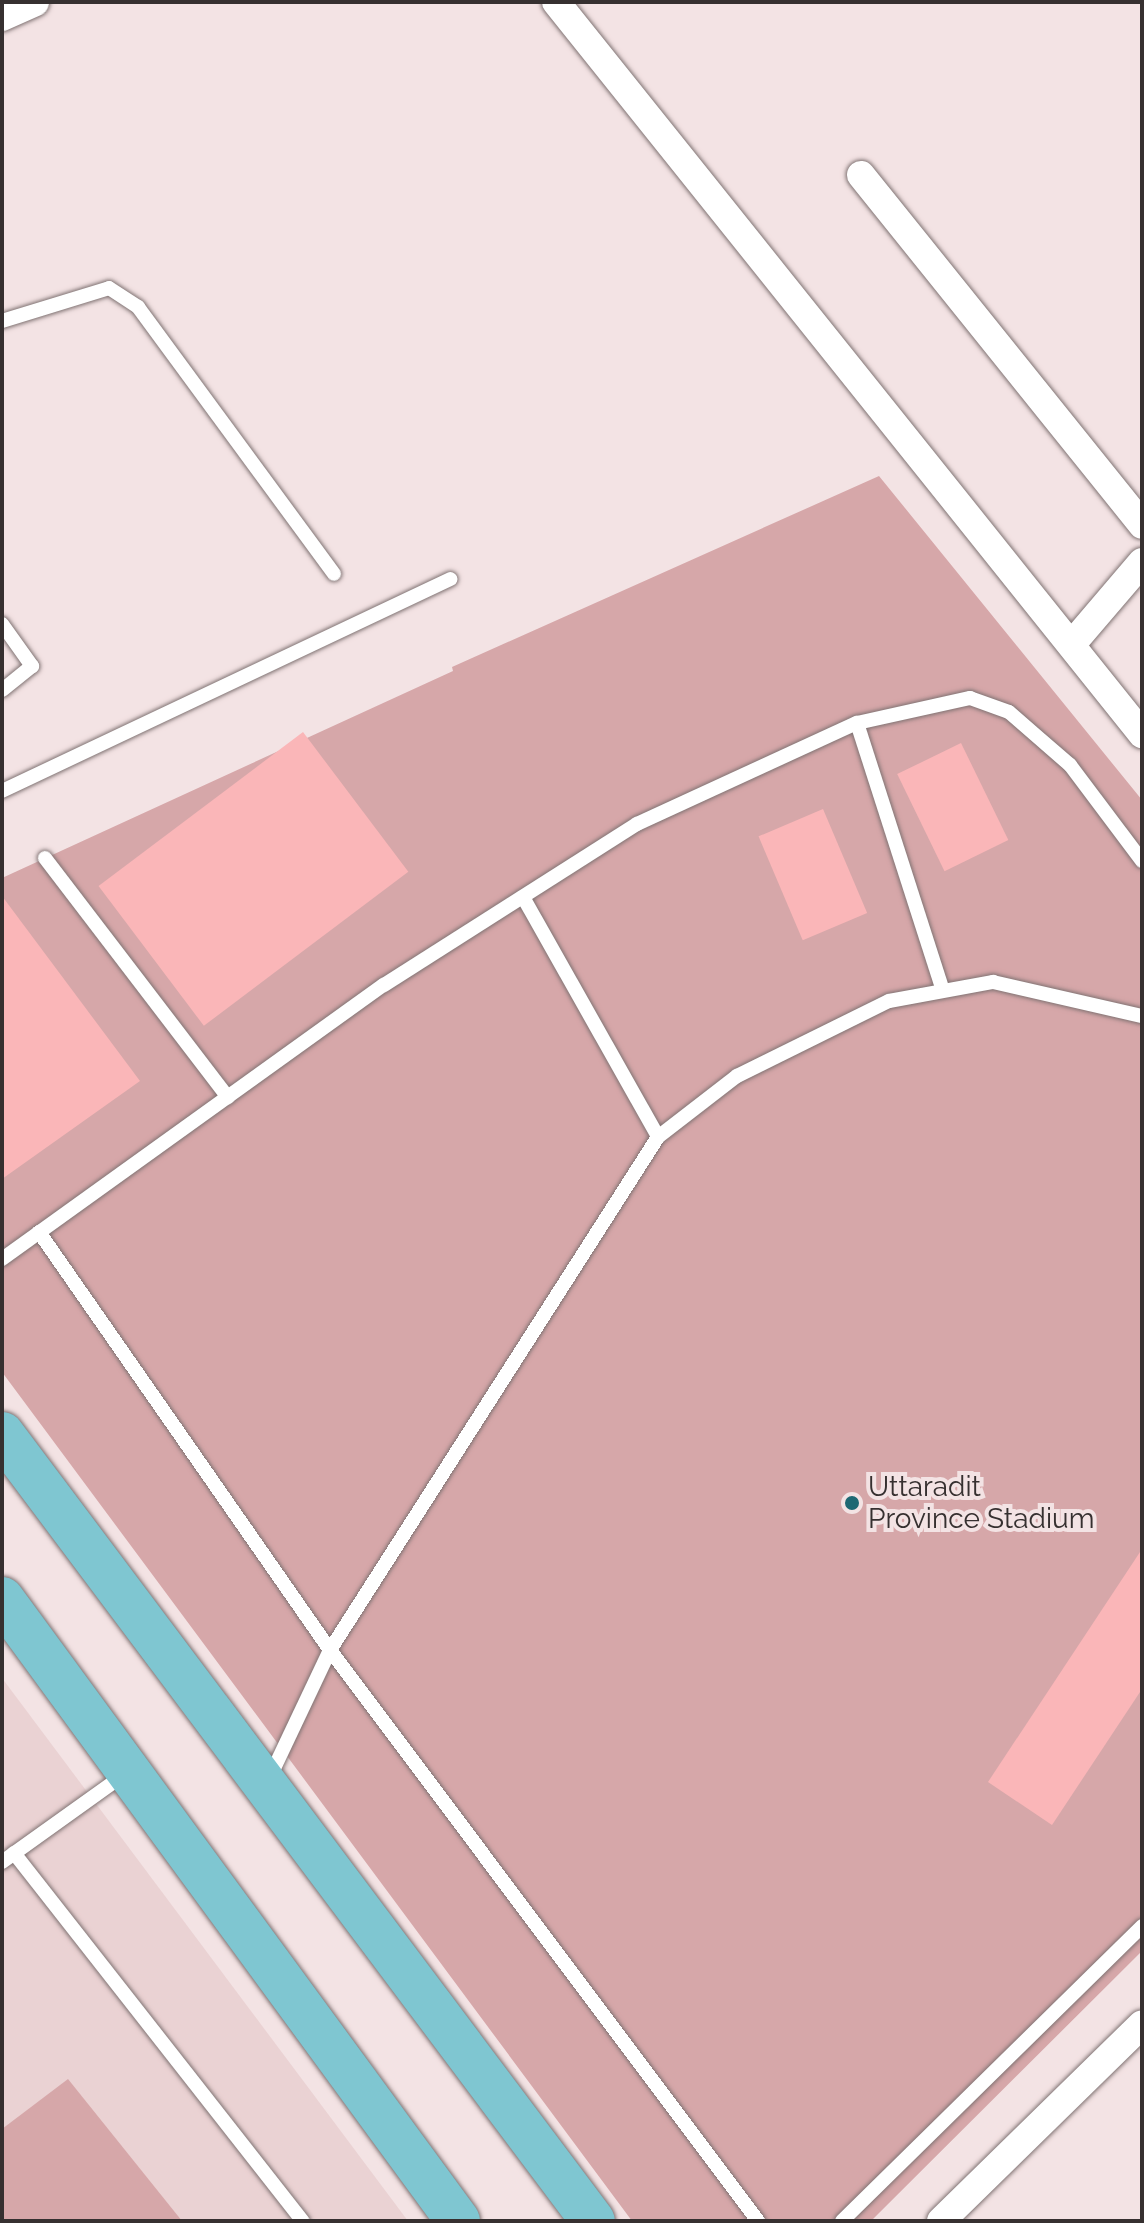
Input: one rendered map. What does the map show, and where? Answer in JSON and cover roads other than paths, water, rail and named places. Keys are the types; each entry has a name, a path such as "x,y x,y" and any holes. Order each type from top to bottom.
{"main road":[{"path":"2,1434 267,1782 593,2221"},
{"path":"2,1599 458,2221"}],"street":[{"path":"2,17 35,2"},
{"path":"556,2 1142,734"},
{"path":"861,175 1142,525"},
{"path":"1072,644 1142,562"},
{"path":"941,2221 1142,2024"}],"lane":[{"path":"2,321 109,288 138,307 334,574"},
{"path":"2,791 450,579"},
{"path":"2,624 32,666 2,690"},
{"path":"2,1259 384,985 637,824 857,723 970,698 1009,712 1070,765 1142,861"},
{"path":"857,723 943,991"},
{"path":"45,858 228,1097"},
{"path":"523,897 658,1137"},
{"path":"267,1782 330,1650 658,1137 737,1076 889,1001 993,982 1142,1016"},
{"path":"39,1232 330,1650 758,2221"},
{"path":"130,1771 8,1858 303,2221"},
{"path":"842,2221 1142,1926"}],"place":[{"name":"Uttaradit Province Stadium","path":"852,1503"}]}
